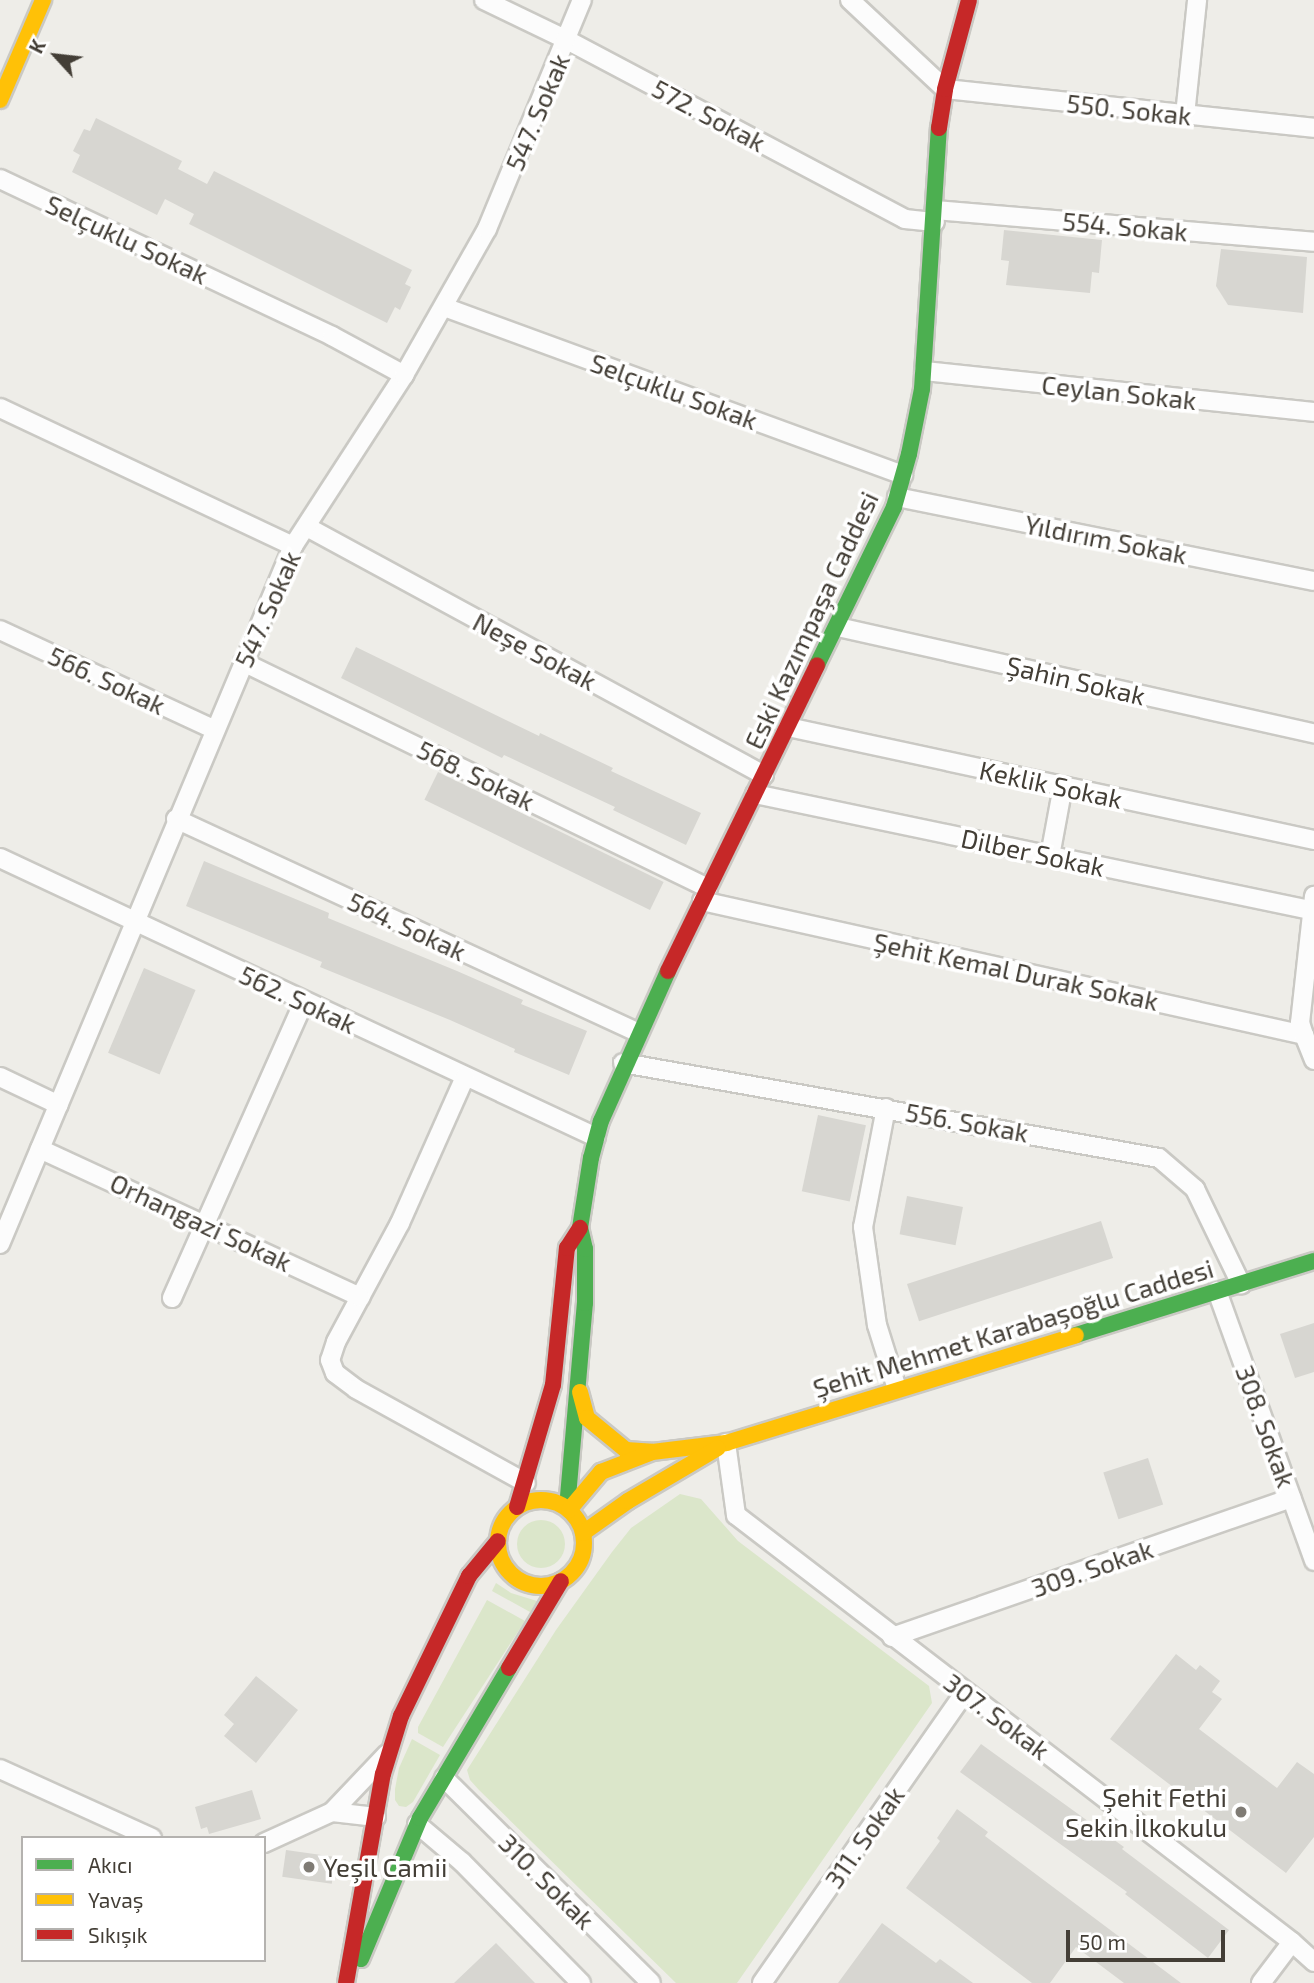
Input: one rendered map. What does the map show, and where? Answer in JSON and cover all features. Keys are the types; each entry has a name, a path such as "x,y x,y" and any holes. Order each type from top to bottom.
{"main road":[{"path":"0,100 43,0"},
{"name":"Eski Kazımpaşa Caddesi","path":"517,1507 553,1385 568,1248 580,1228 596,1138 623,1063 876,549 897,497 924,370 939,131 945,89 969,0"},
{"name":"Eski Kazımpaşa Caddesi","path":"568,1509 585,1303 585,1249 580,1228"},
{"name":"Şehit Mehmet Karabaşoğlu Caddesi","path":"652,1452 726,1443 1314,1261"},
{"path":"578,1381 587,1418 600,1431 626,1450 652,1452"},
{"name":"Şehit Mehmet Karabaşoğlu Caddesi","path":"583,1534 628,1501 726,1443"},
{"path":"568,1509 601,1472 652,1452"},
{"path":"348,1983 417,1824 562,1581 580,1561 583,1534 568,1509 542,1500 517,1507 501,1528 498,1541 503,1563 518,1580 540,1586 562,1581"},
{"path":"348,1983 376,1817 401,1716 469,1576 498,1541"},
{"path":"376,1817 417,1824"}],"street":[{"name":"572. Sokak","path":"484,0 568,40 905,219 935,216"},
{"name":"547. Sokak","path":"0,1244 176,819 293,546 404,375 487,229 568,40 582,0"},
{"path":"850,0 945,89"},
{"path":"1185,115 1197,0"},
{"name":"550. Sokak","path":"945,89 1314,128"},
{"name":"Selçuklu Sokak","path":"0,179 332,336 404,375"},
{"name":"554. Sokak","path":"935,216 1314,242"},
{"name":"Selçuklu Sokak","path":"444,307 903,475"},
{"name":"Ceylan Sokak","path":"924,370 1314,412"},
{"path":"0,408 293,546"},
{"name":"Yıldırım Sokak","path":"897,497 1314,581"},
{"name":"Neşe Sokak","path":"307,527 764,775"},
{"name":"Şahin Sokak","path":"838,626 1314,733"},
{"name":"566. Sokak","path":"0,630 215,730"},
{"name":"568. Sokak","path":"243,662 705,895"},
{"name":"Keklik Sokak","path":"788,727 1314,840"},
{"path":"1050,856 1063,786"},
{"name":"Dilber Sokak","path":"755,794 1050,856 1312,903"},
{"name":"564. Sokak","path":"176,819 638,1032"},
{"name":"562. Sokak","path":"0,858 133,923 596,1138"},
{"name":"Şehit Kemal Durak Sokak","path":"705,895 1304,1035"},
{"path":"1312,903 1300,1023 1314,1060"},
{"path":"172,1298 304,1002"},
{"name":"556. Sokak","path":"623,1063 1159,1158 1195,1189 1241,1284"},
{"path":"0,1077 59,1105"},
{"path":"465,1077 400,1223 336,1342 330,1360 335,1373 356,1389 526,1483"},
{"path":"886,1108 863,1227 877,1325 897,1389"},
{"name":"Orhangazi Sokak","path":"40,1149 204,1222 361,1297"},
{"name":"308. Sokak","path":"1217,1291 1314,1561"},
{"name":"307. Sokak","path":"726,1443 736,1515 1292,1942 1314,1962"},
{"name":"309. Sokak","path":"892,1637 1292,1498"},
{"name":"311. Sokak","path":"762,1983 965,1692"},
{"path":"266,1842 332,1812 390,1752"},
{"path":"0,1769 148,1836"},
{"name":"310. Sokak","path":"444,1778 651,1983"},
{"path":"332,1812 376,1817"},
{"path":"417,1824 462,1862 581,1983"},
{"path":"1261,1983 1292,1942"}],"green space":[{"path":"680,1494 701,1499 738,1541 929,1686 932,1703 737,1983 676,1983 479,1790 470,1780 467,1770 556,1630 612,1552 631,1528"},
{"path":"541,1520 558,1527 565,1544 558,1561 541,1568 524,1561 517,1544 524,1527"},
{"path":"496,1583 511,1593 537,1601 530,1612 492,1591"},
{"path":"487,1600 525,1621 443,1747 418,1733 418,1727"},
{"path":"412,1739 440,1755 413,1802 406,1807 399,1806 395,1800 395,1789 399,1768"}],"building":[{"path":"96,118 182,161 178,169 207,184 214,171 412,270 405,284 411,287 400,310 395,307 387,323 189,224 194,214 165,199 157,215 72,172 80,155 73,151 84,129 90,131"},
{"path":"1004,230 1102,240 1099,273 1092,272 1090,293 1006,285 1009,261 1001,260"},
{"path":"1221,249 1307,257 1303,313 1228,305 1216,286"},
{"path":"356,647 539,736 540,733 613,768 611,771 701,813 686,845 613,810 615,807 504,755 502,758 341,678"},
{"path":"438,772 664,882 650,910 424,800"},
{"path":"204,861 329,913 328,918 457,971 523,1000 521,1004 587,1031 569,1075 514,1052 515,1049 450,1020 320,967 322,962 186,906"},
{"path":"144,968 196,990 160,1075 108,1053"},
{"path":"818,1115 866,1125 850,1201 802,1191"},
{"path":"907,1196 963,1207 956,1245 900,1234"},
{"path":"1101,1221 1113,1258 919,1321 907,1284"},
{"path":"1314,1323 1314,1372 1295,1378 1280,1334"},
{"path":"1148,1458 1163,1505 1118,1519 1103,1473"},
{"path":"1176,1654 1196,1670 1200,1665 1220,1681 1212,1692 1222,1699 1199,1729 1277,1788 1297,1762 1314,1774 1314,1837 1286,1873 1110,1739"},
{"path":"256,1676 298,1710 256,1763 224,1736 234,1724 224,1715"},
{"path":"981,1744 1124,1847 1122,1849 1229,1930 1208,1958 1125,1894 1127,1892 960,1772"},
{"path":"252,1790 261,1819 209,1834 207,1827 201,1829 195,1807"},
{"path":"957,1809 988,1832 985,1836 1181,1983 1124,1983 1076,1947 1050,1983 1032,1983 906,1888 940,1841 937,1838"},
{"name":"Yeşil Camii","path":"286,1850 336,1857 332,1884 282,1877"},
{"path":"882,1923 936,1963 940,1959 973,1983 838,1983"},
{"path":"496,1943 535,1983 454,1983"}],"traffic: fast":[{"path":"817,665 894,507 909,454 922,389 939,128"},
{"path":"567,1508 585,1303 585,1249 580,1228 591,1158 601,1121 668,971"},
{"path":"1076,1335 1314,1261"},
{"path":"361,1959 420,1818 509,1668"}],"traffic: slow":[{"path":"0,100 43,0"},
{"path":"580,1392 587,1418 626,1450 652,1452 726,1443 1076,1335"},
{"path":"583,1533 628,1501 718,1448"},
{"path":"569,1510 601,1472 650,1453"},
{"path":"541,1500 565,1507 577,1519 584,1543 577,1567 565,1579 541,1586 517,1579 505,1567 498,1543 505,1519 517,1507 541,1500"}],"traffic: jam":[{"path":"939,128 945,89 969,0"},
{"path":"668,971 817,665"},
{"path":"517,1507 553,1385 567,1248 580,1228"},
{"path":"346,1983 383,1774 401,1716 469,1576 498,1541"},
{"path":"509,1668 561,1581"}],"place":[{"name":"Şehit Fethi Sekin İlkokulu","path":"1241,1812"},
{"name":"Yeşil Camii","path":"309,1867"}]}
